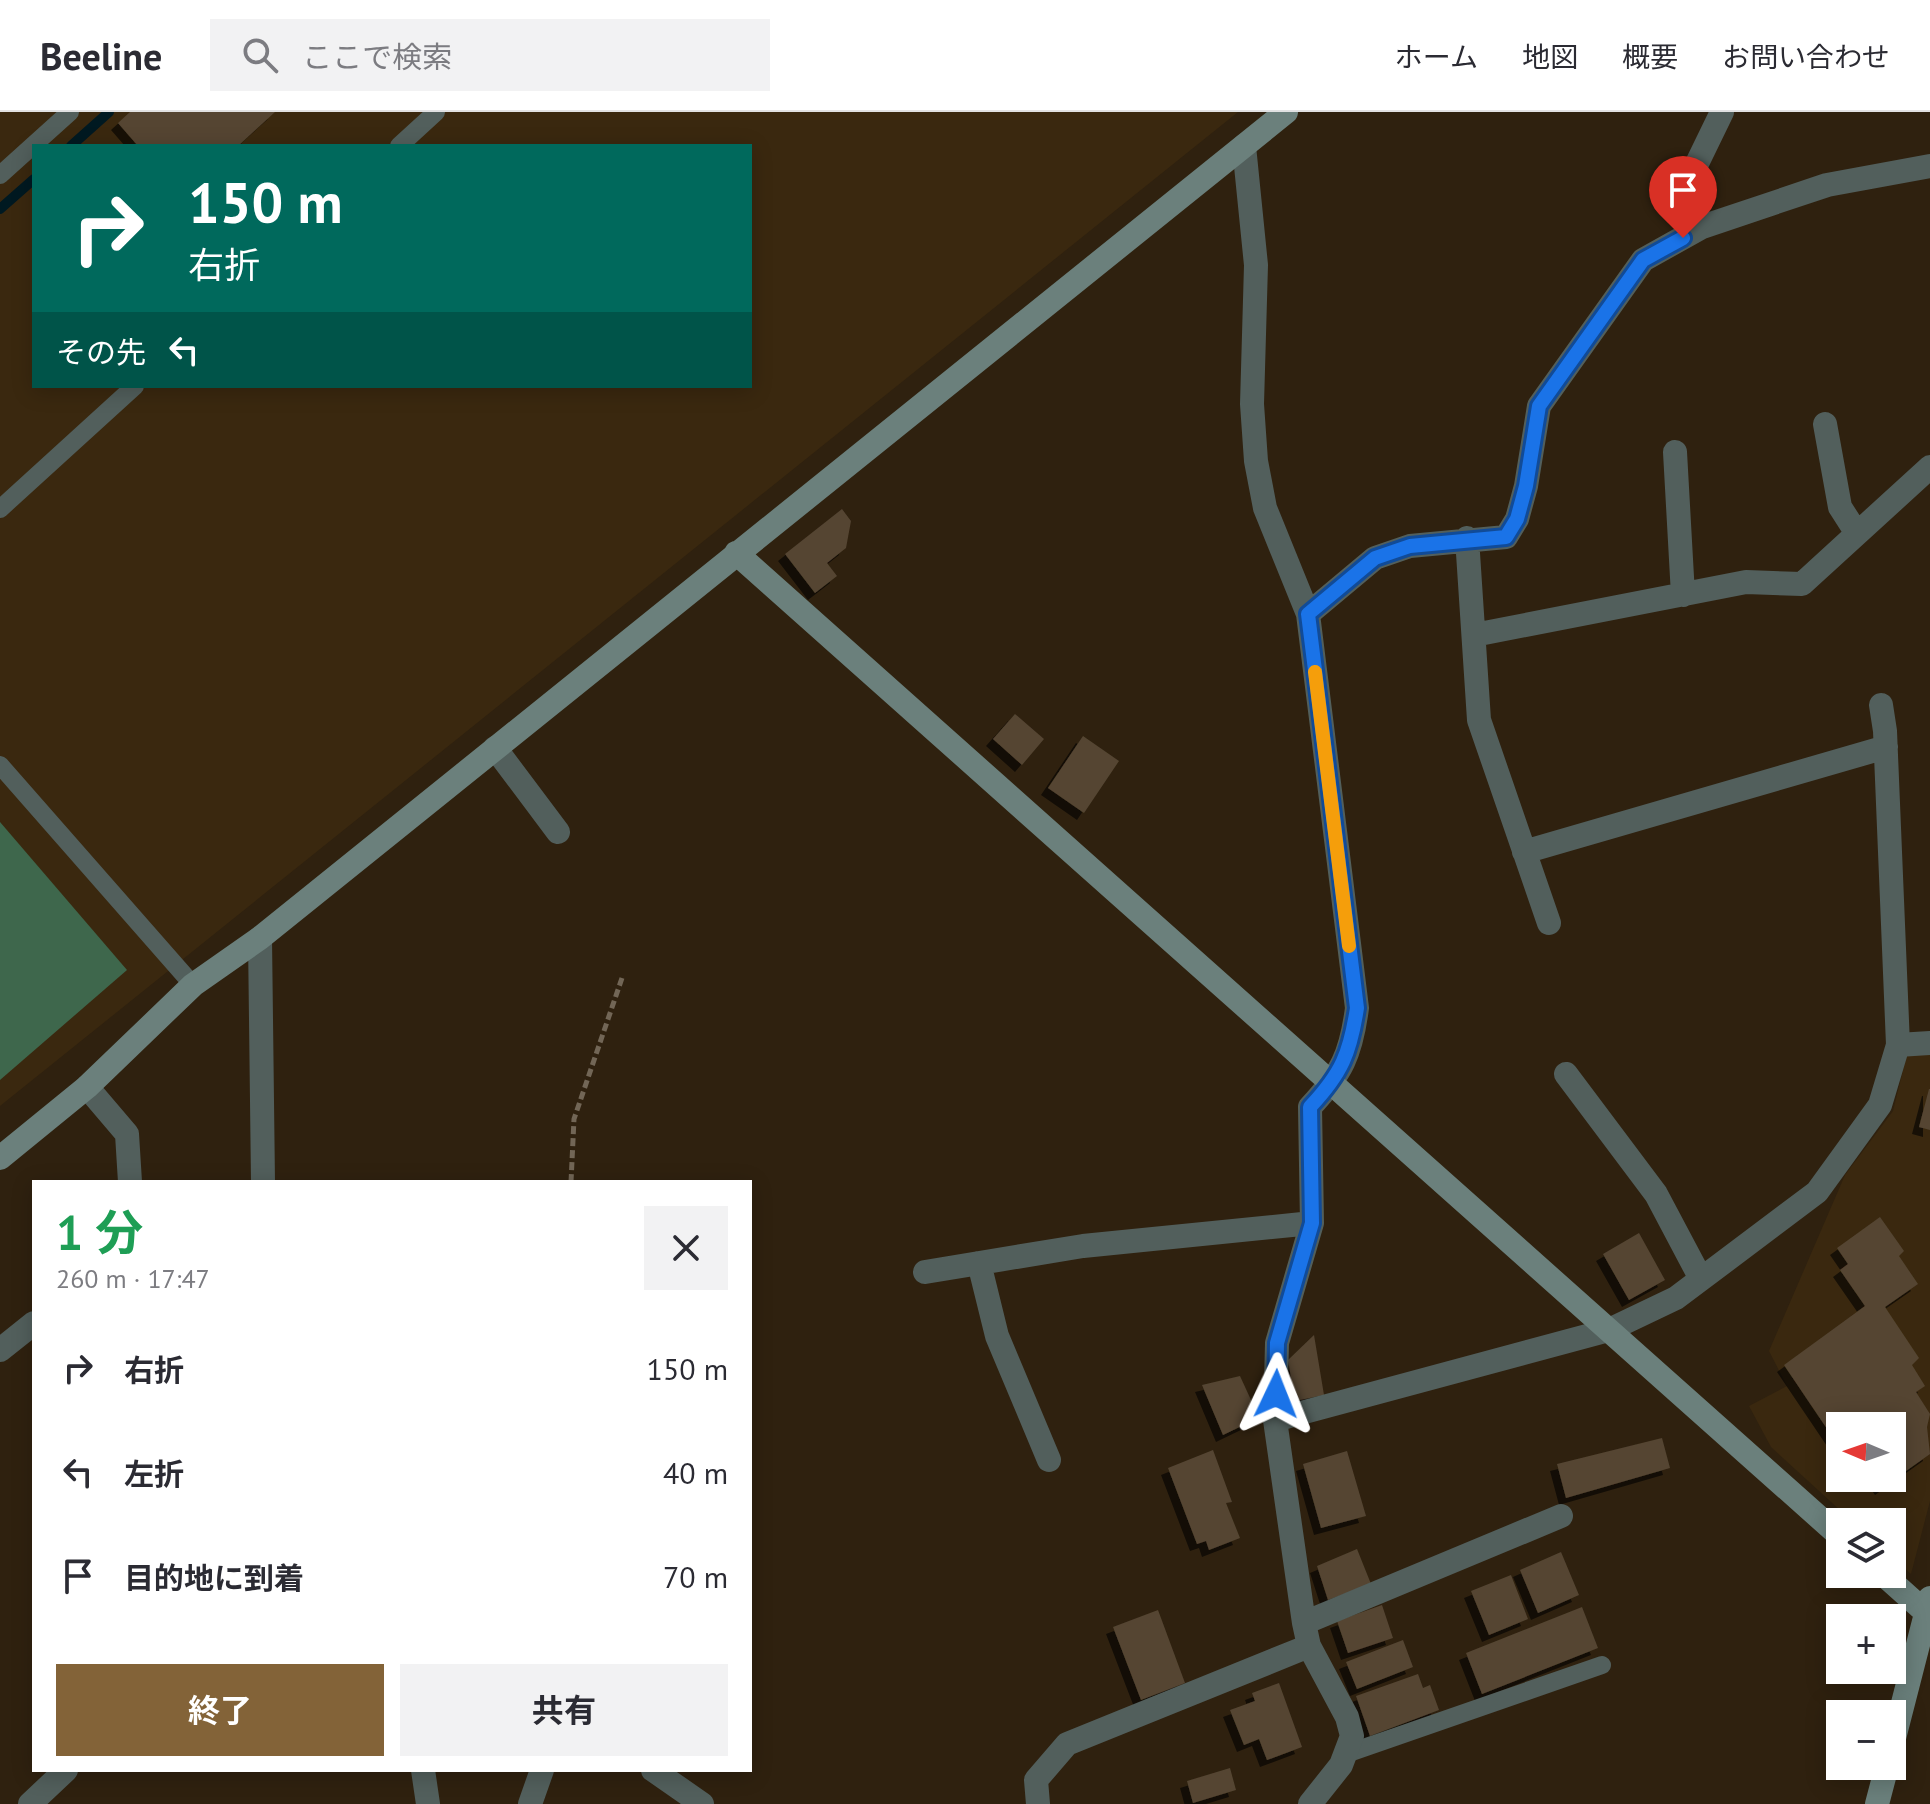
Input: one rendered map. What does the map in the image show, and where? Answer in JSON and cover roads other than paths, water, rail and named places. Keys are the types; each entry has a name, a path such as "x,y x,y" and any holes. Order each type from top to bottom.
{"street":[{"path":"0,1158 87,1087 193,985 260,938 1286,112"},
{"path":"1702,227 1687,184 1722,112"},
{"path":"1244,146 1256,265 1252,404 1256,461 1265,508 1308,614 1357,1008 1351,1050 1332,1083 1310,1107 1312,1223 1277,1343 1275,1420 1306,1635 1347,1717 1352,1736 1341,1765 1310,1804"},
{"path":"1308,614 1375,558 1410,546 1467,538 1506,537 1517,519 1526,486 1539,406 1643,260 1702,227 1827,185 1930,166"},
{"path":"1825,424 1840,507 1856,532"},
{"path":"1675,452 1683,595"},
{"path":"1474,635 1746,582 1802,584 1930,467"},
{"path":"1467,538 1479,720 1549,923"},
{"path":"736,553 1826,1524"},
{"path":"1275,1420 1609,1330 1676,1298 1817,1192 1880,1105 1898,1045 1886,747 1881,705"},
{"path":"1524,852 1886,747"},
{"path":"495,748 558,832"},
{"path":"260,938 263,1180"},
{"path":"1898,1045 1930,1043"},
{"path":"1566,1074 1656,1194 1701,1279"},
{"path":"87,1087 127,1134 130,1180"},
{"path":"925,1272 1083,1246 1312,1223"},
{"path":"979,1263 997,1336 1049,1460"},
{"path":"0,1350 32,1325"},
{"path":"1038,1804 1036,1780 1067,1744 1561,1516"},
{"path":"1901,1588 1929,1609 1904,1700"},
{"path":"38,1801 64,1772"},
{"path":"423,1772 428,1804"},
{"path":"530,1804 541,1772"},
{"path":"656,1772 702,1804"},
{"path":"1877,1804 1883,1780"}],"lane":[{"path":"34,144 70,112"},
{"path":"401,144 436,112"},
{"path":"0,175 32,146"},
{"path":"0,509 133,388"},
{"path":"0,765 193,985"},
{"path":"1346,1754 1602,1665"}],"waterway":[{"path":"73,144 109,112"},
{"path":"0,209 32,181"}]}
